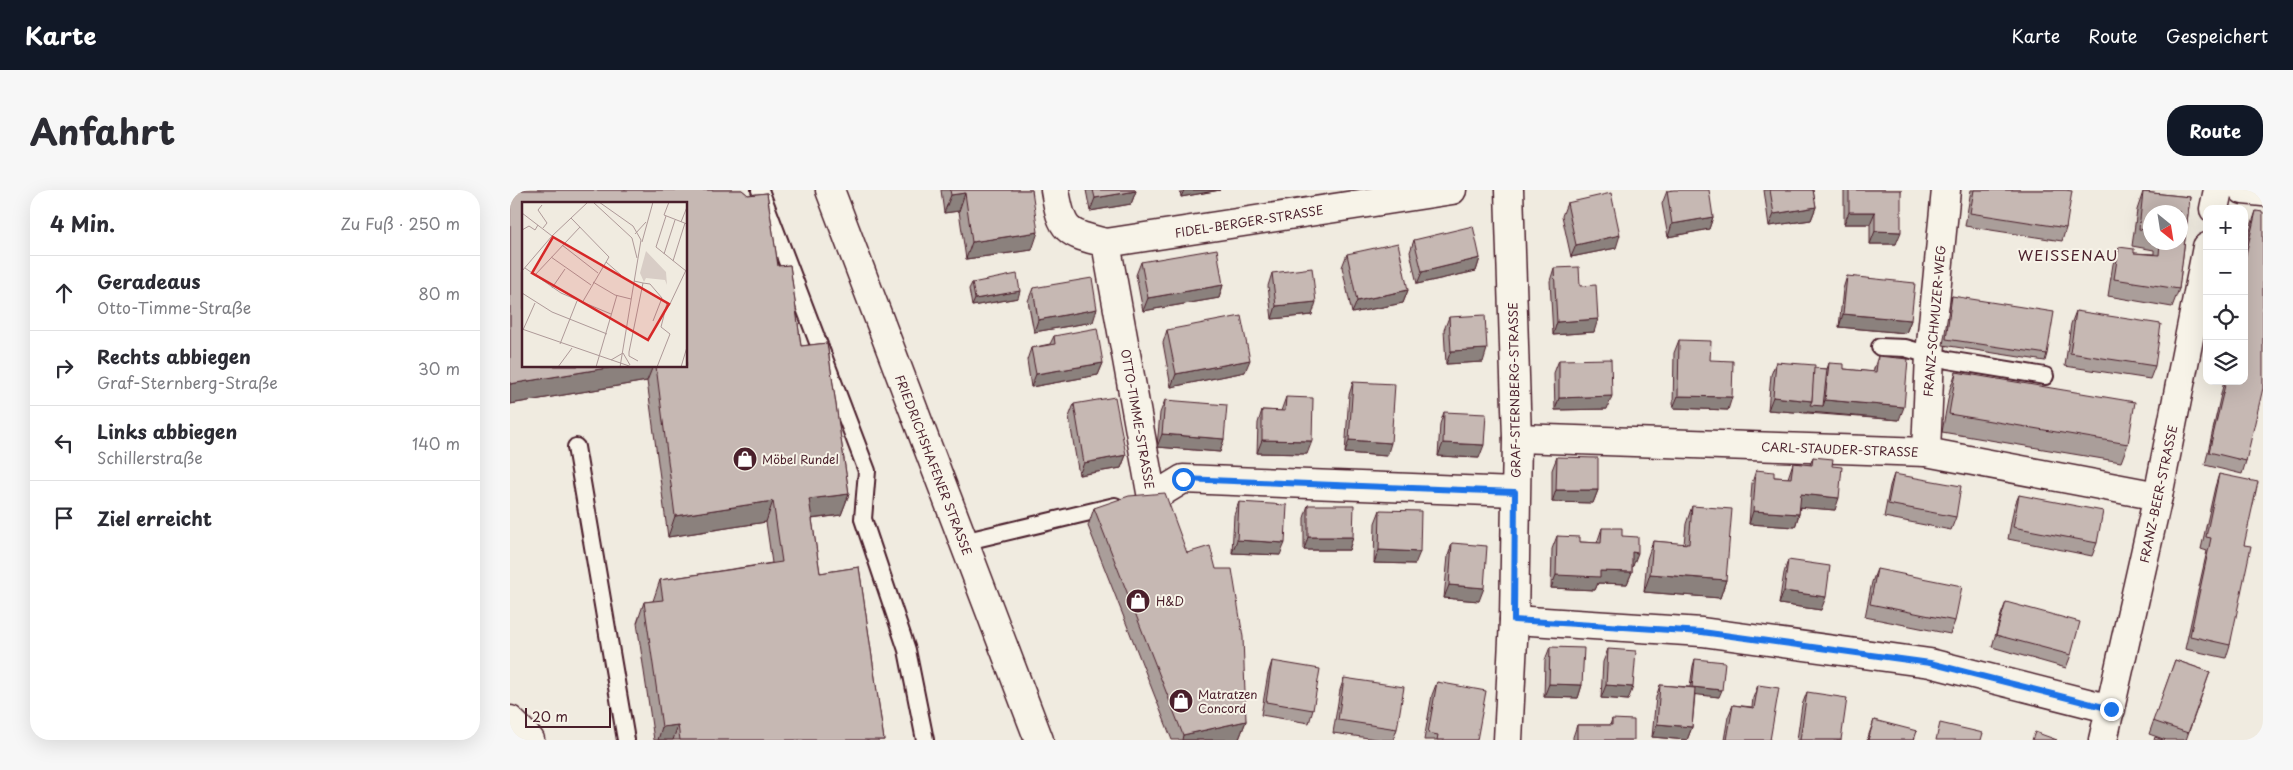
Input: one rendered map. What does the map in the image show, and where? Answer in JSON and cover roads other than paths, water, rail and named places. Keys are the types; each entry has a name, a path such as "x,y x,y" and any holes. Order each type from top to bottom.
{"street":[{"name":"FRIEDRICHSHAFENER STRASSE","path":"830,190 1039,740"},
{"path":"1055,190 1059,216 1073,234 1106,243"},
{"name":"FIDEL-BERGER-STRASSE","path":"1106,243 1452,190"},
{"name":"GRAF-STERNBERG-STRASSE","path":"1508,740 1514,620 1517,438 1509,190"},
{"name":"FRANZ-SCHMUZER-WEG","path":"1926,452 1930,354 1946,190"},
{"path":"2215,205 2218,190"},
{"path":"2243,190 2263,192"},
{"name":"OTTO-TIMME-STRASSE","path":"1106,243 1152,498 1183,479 1515,492"},
{"name":"FRANZ-BEER-STRASSE","path":"2103,740 2158,496 2206,250"},
{"name":"CARL-STAUDER-STRASSE","path":"1517,438 1926,452 2158,496"},
{"path":"1514,620 1702,632 1930,663 2111,709"},
{"path":"510,720 530,740"}],"lane":[{"path":"760,190 867,471 863,519 907,650 925,740"},
{"path":"1880,347 1905,348 1948,360 2045,376"},
{"path":"576,447 626,740"},
{"path":"963,542 1152,498"}],"place":[{"name":"Möbel Rundel","path":"745,459"},
{"name":"H&D","path":"1138,601"},
{"name":"Matratzen Concord","path":"1181,701"}],"district":[{"name":"WEISSENAU","path":"2068,254"}]}
